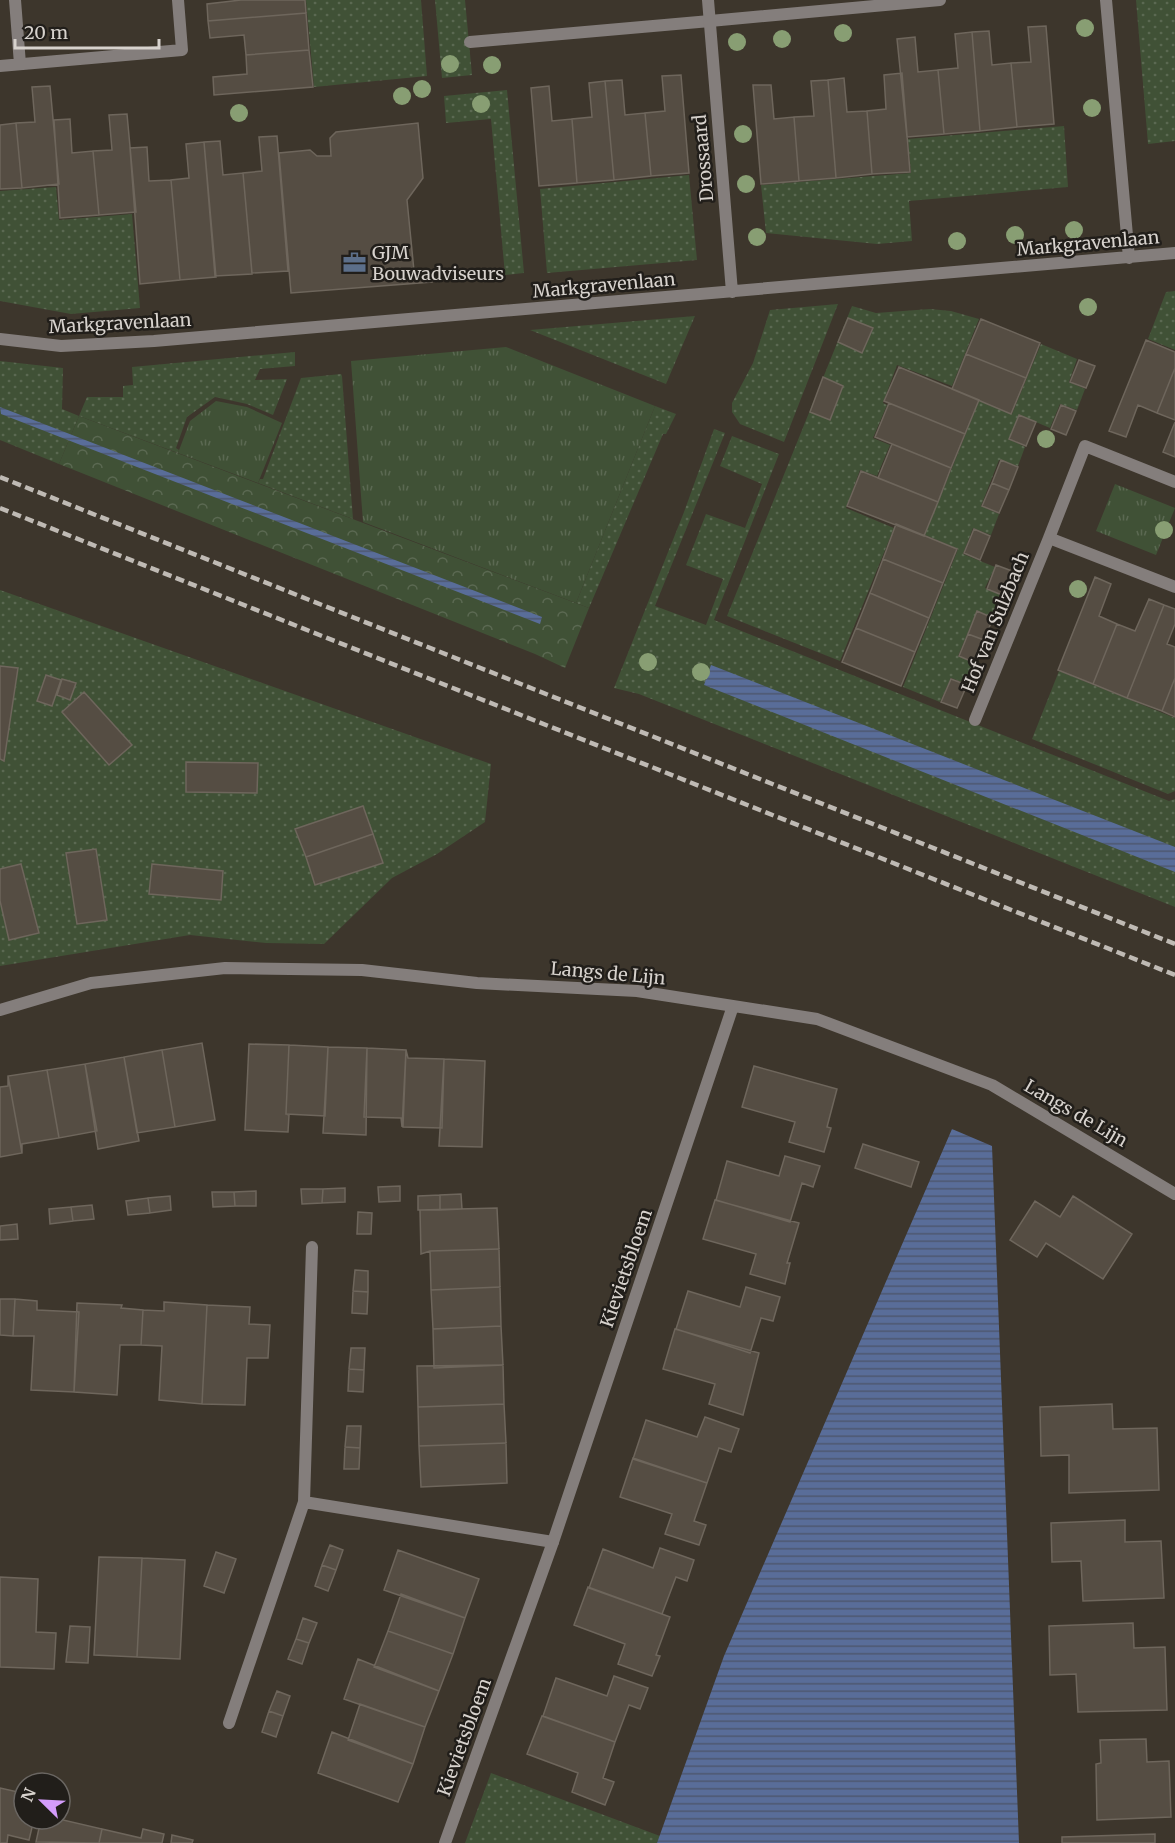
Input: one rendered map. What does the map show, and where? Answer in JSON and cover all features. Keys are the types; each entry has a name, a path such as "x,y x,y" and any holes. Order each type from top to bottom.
{"street":[{"path":"15,0 20,64"},
{"path":"0,66 182,50 178,0"},
{"name":"Drossaard","path":"708,0 732,292"},
{"path":"470,42 940,0"},
{"path":"1106,0 1129,258"},
{"name":"Markgravenlaan","path":"0,339 61,346 154,341 1175,253"},
{"name":"Hof van Sulzbach","path":"975,720 1085,446 1175,482"},
{"name":"Hof van Sulzbach","path":"1049,538 1175,587"},
{"name":"Langs de Lijn","path":"0,1010 91,983 225,969 362,970 477,983 638,991 817,1019 992,1085 1163,1184 1175,1194"},
{"name":"Kievietsbloem","path":"445,1843 554,1542 733,1006"},
{"path":"229,1724 304,1502 312,1247"},
{"path":"304,1502 554,1542"}],"green space":[{"path":"306,0 421,0 427,76 314,87"},
{"path":"435,0 465,0 472,75 442,78"},
{"path":"1136,0 1175,0 1175,141 1148,144"},
{"path":"507,90 524,273 505,275 491,119 446,123 444,96"},
{"path":"1064,126 1068,187 909,201 912,241 877,244 766,233 761,185 911,173 908,139"},
{"path":"689,175 697,260 547,273 540,189"},
{"path":"56,187 59,220 132,214 140,308 71,314 0,301 0,191"},
{"path":"1175,291 1175,350 1148,339 1166,292"},
{"path":"838,304 784,442 740,424 732,412 732,403 753,363 770,310"},
{"path":"852,306 876,313 930,309 951,311 979,319 952,386 897,365 883,403 887,405 873,438 890,445 877,476 860,470 846,508 894,528 840,661 727,616"},
{"path":"695,316 666,384 530,330"},
{"path":"1041,344 1077,359 1069,382 1085,389 1077,410 1060,404 1050,428 1019,415 1009,439 1025,447 1018,466 999,460 981,506 999,514 991,535 973,528 963,554 995,567 985,588 1002,595 993,617 977,611 958,656 975,663 967,684 951,678 940,702 903,687 958,549 925,535 979,401 1012,414"},
{"path":"506,347 655,406 576,603 363,522 351,361"},
{"path":"295,352 295,366 260,369 255,380 287,379 273,415 247,404 215,397 187,417 176,448 179,450 178,453 79,416 87,397 123,397 123,386 133,385 132,367"},
{"path":"0,361 63,368 62,409 79,416 59,464 0,440"},
{"path":"341,374 353,519 258,483 260,479 263,479 301,378"},
{"path":"216,401 247,407 282,423 258,483 178,453 190,421"},
{"path":"655,406 676,414 666,434 663,434 589,608 576,603"},
{"path":"79,416 589,608 565,668 59,464"},
{"path":"714,429 725,433 655,606 706,625 723,579 686,565 706,514 745,528 762,484 720,466 732,436 779,454 714,620 1169,801 1175,799 1175,907 639,694 614,688 684,512"},
{"path":"1115,484 1175,508 1156,555 1096,531"},
{"path":"0,590 491,764 485,822 437,854 392,878 324,944 266,943 190,935 0,966"},
{"path":"1059,671 1175,718 1175,791 1168,794 1032,739"},
{"path":"491,1773 660,1836 657,1843 465,1843"}],"water":[{"path":"0,407 542,617 540,624 1,414"},
{"path":"711,665 1175,847 1175,872 704,685"},
{"path":"952,1129 992,1146 1019,1843 657,1843 724,1656"}],"building":[{"path":"241,0 305,0 306,13 208,21 207,4"},
{"path":"306,13 309,50 246,55 244,35 210,38 208,21"},
{"path":"1046,26 1054,124 1017,127 1011,63 1031,62 1028,27"},
{"path":"989,31 992,65 1011,63 1017,127 980,131 972,32"},
{"path":"972,32 980,131 944,134 938,70 958,68 955,34"},
{"path":"915,37 918,72 938,70 944,134 907,137 897,39"},
{"path":"309,50 313,87 214,95 213,77 247,74 246,55"},
{"path":"902,73 910,172 872,174 867,111 886,109 884,75"},
{"path":"681,75 689,173 651,176 645,113 665,111 662,76"},
{"path":"844,78 847,112 867,111 872,174 836,178 828,80"},
{"path":"622,80 625,115 645,113 651,176 614,180 605,81"},
{"path":"828,80 836,178 799,181 794,117 814,116 811,81"},
{"path":"605,81 614,180 577,183 572,119 592,117 589,83"},
{"path":"753,85 771,85 774,119 794,117 799,181 761,184"},
{"path":"50,86 59,184 22,188 16,123 35,122 32,87"},
{"path":"549,86 552,121 572,119 577,183 539,186 531,88"},
{"path":"127,114 136,212 99,215 93,151 112,150 109,115"},
{"path":"70,119 72,153 93,151 99,215 60,218 54,120"},
{"path":"16,123 22,188 0,189 0,125"},
{"path":"418,123 423,178 407,200 415,281 432,279 432,282 291,293 279,153 310,150 317,156 331,156 330,138 336,132"},
{"path":"277,136 288,271 252,273 243,173 262,171 259,137"},
{"path":"220,141 223,175 243,173 252,274 215,276 204,142"},
{"path":"204,142 216,277 180,280 171,180 189,178 186,144"},
{"path":"147,147 149,181 171,180 180,280 140,284 130,148"},
{"path":"848,318 873,328 862,353 838,342"},
{"path":"981,319 1040,343 1026,378 966,354"},
{"path":"1146,340 1175,352 1175,368 1157,413 1138,405 1126,437 1109,431"},
{"path":"966,354 1026,378 1011,414 952,389"},
{"path":"1079,360 1095,366 1086,388 1070,382"},
{"path":"899,367 979,400 965,434 884,401"},
{"path":"1175,368 1175,420 1157,413"},
{"path":"823,377 843,386 830,420 810,412"},
{"path":"889,403 965,434 951,468 875,437"},
{"path":"1061,405 1076,411 1066,435 1051,429"},
{"path":"1019,415 1036,422 1026,446 1009,439"},
{"path":"1175,422 1175,457 1163,452"},
{"path":"892,444 951,468 938,502 878,478"},
{"path":"1001,460 1018,467 1009,490 992,483"},
{"path":"861,471 938,502 924,536 847,506"},
{"path":"992,483 1009,490 999,513 982,506"},
{"path":"896,524 957,549 943,583 883,559"},
{"path":"974,529 990,536 980,560 964,553"},
{"path":"883,559 943,583 929,618 870,593"},
{"path":"996,565 1012,571 1002,595 987,589"},
{"path":"1095,577 1111,584 1099,616 1117,624 1093,684 1058,670"},
{"path":"870,593 929,618 915,652 856,628"},
{"path":"1149,599 1164,605 1127,698 1093,684 1117,624 1135,631"},
{"path":"1164,605 1175,609 1175,624 1167,644 1175,647 1175,678 1162,711 1127,698"},
{"path":"977,611 993,618 984,640 968,634"},
{"path":"856,628 915,652 901,686 842,662"},
{"path":"968,634 984,640 975,663 959,656"},
{"path":"0,666 18,668 4,761 0,759"},
{"path":"46,675 61,680 52,706 37,701"},
{"path":"1175,678 1175,717 1162,711"},
{"path":"62,679 76,683 70,700 57,695"},
{"path":"951,679 967,685 957,708 941,702"},
{"path":"84,692 132,745 109,765 62,712"},
{"path":"186,762 258,763 257,793 186,792"},
{"path":"363,806 373,834 306,857 295,829"},
{"path":"373,834 383,863 315,885 306,857"},
{"path":"96,849 107,920 77,924 66,853"},
{"path":"21,864 39,933 9,940 0,901 0,869"},
{"path":"152,864 223,871 221,900 149,894"},
{"path":"202,1043 215,1120 175,1127 162,1050"},
{"path":"249,1044 289,1045 286,1114 289,1115 288,1132 245,1130"},
{"path":"289,1045 328,1047 325,1116 286,1114"},
{"path":"328,1047 367,1048 366,1135 323,1133"},
{"path":"367,1048 406,1050 402,1127 401,1118 364,1117"},
{"path":"162,1050 175,1127 137,1133 124,1057"},
{"path":"406,1050 408,1058 444,1059 442,1128 403,1127"},
{"path":"124,1057 139,1141 98,1149 85,1064"},
{"path":"444,1059 485,1061 482,1147 439,1146"},
{"path":"85,1064 97,1131 59,1138 47,1070"},
{"path":"754,1066 837,1089 827,1127 831,1128 824,1152 789,1142 795,1122 742,1107"},
{"path":"47,1070 59,1138 22,1144 22,1153 8,1076"},
{"path":"8,1076 22,1153 0,1157 0,1087 8,1086"},
{"path":"863,1144 919,1162 911,1187 855,1168"},
{"path":"785,1156 820,1166 813,1187 802,1183 790,1222 716,1200 727,1161 779,1176"},
{"path":"400,1186 400,1201 379,1202 378,1187"},
{"path":"345,1188 345,1202 322,1203 323,1189"},
{"path":"301,1189 323,1189 322,1203 302,1204"},
{"path":"256,1191 256,1206 235,1206 234,1192"},
{"path":"212,1192 234,1192 235,1206 213,1207"},
{"path":"461,1194 462,1209 440,1210 440,1195"},
{"path":"440,1195 440,1210 418,1210 418,1196"},
{"path":"170,1196 171,1210 150,1213 148,1198"},
{"path":"1073,1196 1132,1234 1103,1279 1046,1243 1037,1257 1010,1240 1035,1201 1060,1217"},
{"path":"148,1198 150,1213 128,1215 126,1201"},
{"path":"715,1200 799,1223 787,1263 790,1263 785,1284 750,1274 756,1254 703,1239"},
{"path":"92,1205 94,1219 73,1221 71,1207"},
{"path":"71,1207 73,1221 50,1224 49,1209"},
{"path":"497,1208 499,1249 430,1251 421,1254 420,1210"},
{"path":"358,1212 372,1213 371,1234 357,1234"},
{"path":"17,1224 18,1239 0,1240 0,1226"},
{"path":"499,1249 500,1287 431,1290 430,1251"},
{"path":"355,1270 368,1271 368,1292 353,1291"},
{"path":"500,1287 501,1326 433,1329 431,1290"},
{"path":"746,1287 780,1297 773,1321 761,1318 750,1353 676,1329 688,1291 740,1307"},
{"path":"353,1291 368,1292 367,1314 352,1313"},
{"path":"0,1299 15,1299 13,1336 0,1335"},
{"path":"15,1299 37,1301 37,1310 79,1312 74,1392 31,1390 34,1336 13,1336"},
{"path":"164,1302 207,1305 202,1404 159,1400 162,1346 141,1345 143,1310 164,1311"},
{"path":"77,1303 122,1305 121,1308 143,1310 141,1345 120,1345 117,1395 74,1392"},
{"path":"207,1305 250,1307 249,1324 270,1325 268,1358 247,1358 245,1405 202,1404"},
{"path":"501,1326 503,1365 434,1368 433,1329"},
{"path":"675,1329 759,1353 743,1415 709,1404 715,1384 663,1369"},
{"path":"351,1348 365,1348 364,1370 349,1369"},
{"path":"503,1365 504,1404 418,1407 417,1366"},
{"path":"349,1369 364,1370 363,1392 348,1391"},
{"path":"504,1404 506,1443 419,1446 418,1407"},
{"path":"1112,1404 1113,1429 1157,1428 1159,1490 1069,1493 1069,1455 1041,1456 1040,1407"},
{"path":"705,1417 739,1429 731,1452 719,1448 707,1483 633,1459 646,1420 697,1437"},
{"path":"347,1426 361,1426 360,1448 345,1447"},
{"path":"506,1443 507,1483 421,1487 419,1446"},
{"path":"345,1447 360,1448 359,1469 344,1469"},
{"path":"633,1458 707,1483 694,1521 706,1525 699,1545 665,1534 672,1514 620,1497"},
{"path":"1125,1520 1125,1542 1161,1541 1164,1598 1083,1601 1081,1561 1052,1562 1051,1523"},
{"path":"330,1545 343,1550 336,1570 322,1565"},
{"path":"660,1548 694,1560 687,1581 676,1577 662,1614 589,1588 603,1549 653,1568"},
{"path":"398,1550 479,1579 465,1618 384,1590"},
{"path":"216,1552 236,1559 224,1593 204,1586"},
{"path":"99,1557 142,1558 137,1657 94,1655"},
{"path":"142,1558 185,1560 180,1659 137,1657"},
{"path":"322,1565 336,1570 328,1591 315,1586"},
{"path":"0,1577 38,1579 36,1632 56,1633 54,1669 0,1667"},
{"path":"588,1587 670,1617 656,1655 660,1656 652,1676 618,1664 625,1644 574,1625"},
{"path":"401,1594 465,1618 453,1654 388,1631"},
{"path":"303,1618 317,1623 309,1643 296,1639"},
{"path":"1133,1623 1134,1648 1165,1647 1167,1710 1078,1712 1076,1674 1050,1675 1049,1626"},
{"path":"70,1626 90,1627 88,1663 66,1662"},
{"path":"388,1631 453,1654 439,1691 374,1667"},
{"path":"296,1639 309,1643 302,1664 288,1659"},
{"path":"358,1659 439,1691 425,1727 344,1699"},
{"path":"614,1676 648,1688 640,1709 629,1705 615,1742 543,1716 556,1678 607,1696"},
{"path":"277,1691 290,1696 283,1716 269,1711"},
{"path":"360,1704 425,1727 413,1764 348,1740"},
{"path":"269,1711 283,1716 276,1737 262,1732"},
{"path":"542,1716 615,1742 603,1778 614,1782 605,1805 572,1792 578,1773 527,1754"},
{"path":"332,1732 413,1764 398,1802 318,1773"},
{"path":"1146,1739 1147,1762 1169,1761 1171,1817 1097,1820 1096,1764 1101,1763 1100,1740"},
{"path":"0,1788 12,1791 12,1831 31,1831 29,1840 8,1835 7,1843 0,1843"},
{"path":"72,1822 102,1829 99,1843 36,1842 38,1831 72,1831"},
{"path":"102,1829 141,1838 143,1829 164,1834 162,1843 99,1843"},
{"path":"1155,1834 1155,1843 1062,1843 1062,1837"},
{"path":"172,1835 193,1840 192,1843 171,1843"}],"railway":[{"path":"0,477 1175,944"},
{"path":"0,508 1175,975"}],"place":[{"name":"GJM Bouwadviseurs","path":"354,262"}]}
